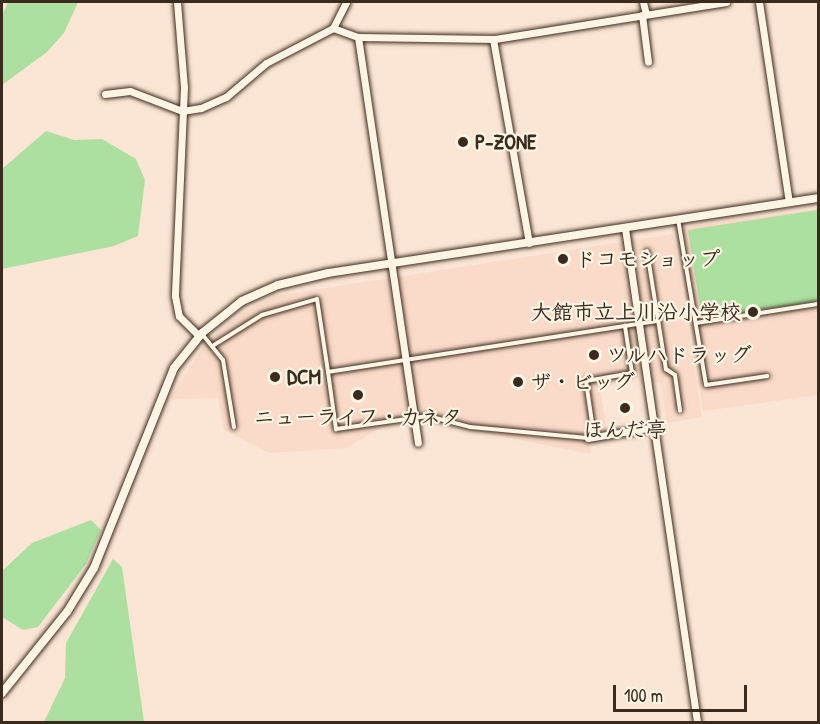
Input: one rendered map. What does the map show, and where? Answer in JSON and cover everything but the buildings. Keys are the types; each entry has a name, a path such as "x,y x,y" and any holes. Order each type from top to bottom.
{"street":[{"path":"177,2 182,111 175,296 179,316 200,335"},
{"path":"105,94 130,91 182,111 226,97 266,63 333,28 346,2"},
{"path":"643,2 648,62"},
{"path":"333,28 358,36 493,39 726,2"},
{"path":"759,2 789,202"},
{"path":"358,36 417,417 418,443"},
{"path":"493,39 529,243"},
{"path":"2,693 81,592 114,524 160,393 200,335 266,289 393,264 678,218 819,198"},
{"path":"625,228 697,723"},
{"path":"591,438 654,427"}],"lane":[{"path":"678,218 706,386 767,376"},
{"path":"647,251 658,321 680,411"},
{"path":"214,345 262,315 317,300 336,429 417,417 591,438 586,381 632,374 625,326"},
{"path":"696,322 819,304"},
{"path":"328,372 658,321"},
{"path":"200,335 214,345 224,360 234,427"}],"shaded area":[{"name":"大館市立上川沿小学校","path":"818,209 818,395 703,411 675,229"},
{"path":"673,234 702,417 667,423 660,382 640,385 638,377 599,383 607,432 588,435 591,454 424,421 382,427 346,448 270,453 224,430 218,398 170,399 205,344 241,314 276,296"}],"green space":[{"path":"8,2 78,2 64,33 47,52 2,85 2,16"},
{"path":"46,131 74,140 102,139 136,159 145,180 138,236 114,246 2,269 2,169"},
{"path":"818,210 818,301 702,319 688,230"},
{"path":"91,520 101,530 86,564 38,627 23,630 2,617 2,571 32,543"},
{"path":"113,559 122,567 144,722 44,722 65,678 66,643"}],"place":[{"name":"P-ZONE","path":"463,142"},
{"name":"ドコモショップ","path":"563,259"},
{"name":"大館市立上川沿小学校","path":"753,312"},
{"name":"ツルハドラッグ","path":"594,355"},
{"name":"DCM","path":"275,377"},
{"name":"ザ・ビッグ","path":"518,382"},
{"name":"ニューライフ・カネタ","path":"358,395"},
{"name":"ほんだ亭","path":"625,408"}]}
